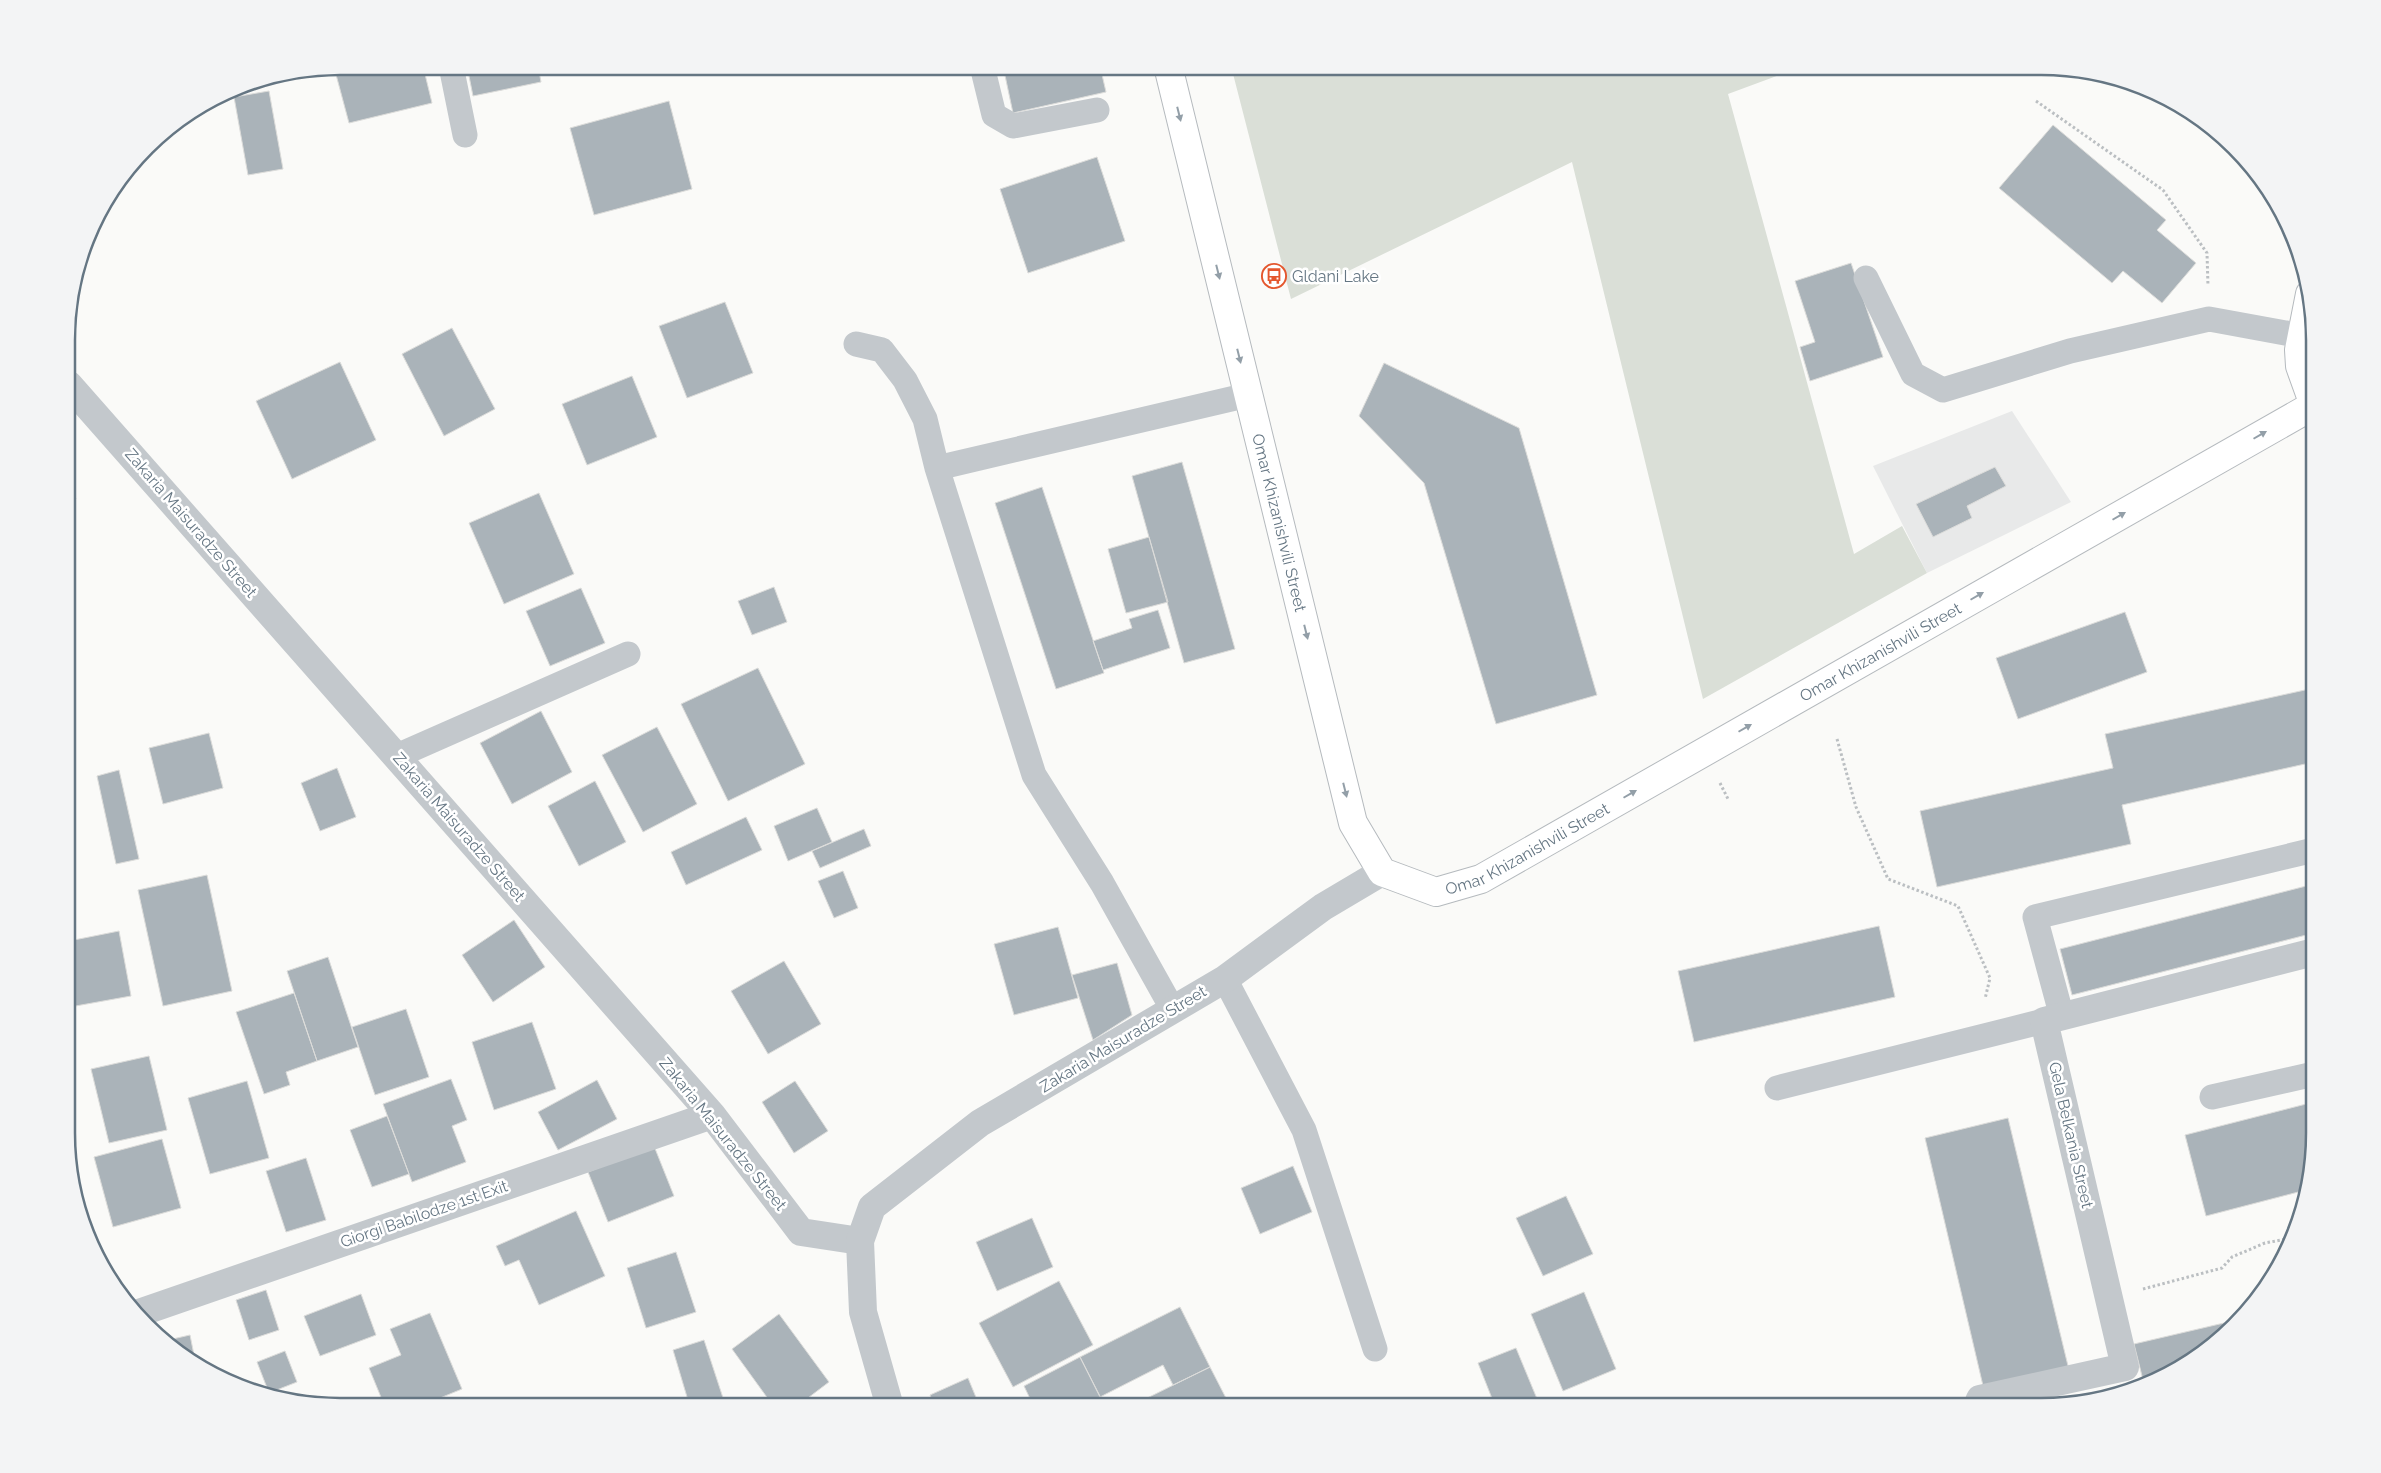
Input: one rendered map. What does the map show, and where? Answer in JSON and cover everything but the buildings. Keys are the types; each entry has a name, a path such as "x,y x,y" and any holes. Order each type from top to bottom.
{"main road":[{"name":"Omar Khizanishvili Street","path":"1170,75 1353,823 1382,872 1436,892 1481,879 2306,410"},
{"path":"2305,321 2299,350 2300,366 2306,383"}],"street":[{"name":"Zakaria Maisuradze Street","path":"75,393 712,1115 801,1232 860,1241"},
{"name":"Zakaria Maisuradze Street","path":"887,1398 863,1312 860,1241 872,1207 980,1123 1225,979 1323,908 1382,872"},
{"path":"2053,1019 2306,954"},
{"name":"Gela Belkania Street","path":"1985,1398 2125,1367 2108,1298 2053,1019"},
{"name":"Giorgi Babilodze 1st Exit","path":"144,1311 712,1115"}],"lane":[{"path":"453,75 466,135"},
{"path":"984,75 994,115 1013,126 1097,110"},
{"path":"1866,278 1913,374 1943,390 2070,351 2210,319 2302,336"},
{"path":"856,344 882,350 905,380 926,419 937,468 1034,775 1102,883 1173,1010"},
{"path":"937,468 1248,395"},
{"path":"397,756 628,654"},
{"path":"1777,1088 2053,1019 2035,917 2306,852"},
{"path":"1225,979 1304,1130 1375,1349"},
{"path":"2212,1096 2306,1076"}],"path":[{"path":"2036,101 2163,190 2207,253 2210,319"},
{"path":"1836,739 1856,807 1888,879 1958,906 1990,978 1975,1038"},
{"path":"2108,1298 2222,1268 2232,1257 2264,1243 2284,1239"}],"shaded area":[{"path":"1233,75 1780,75 1728,94 1854,554 1902,526 1927,573 1703,699 1572,162 1291,299"},
{"path":"2012,411 2071,502 1927,573 1873,466"}],"place":[{"name":"Gldani Lake","path":"1274,276"}]}
